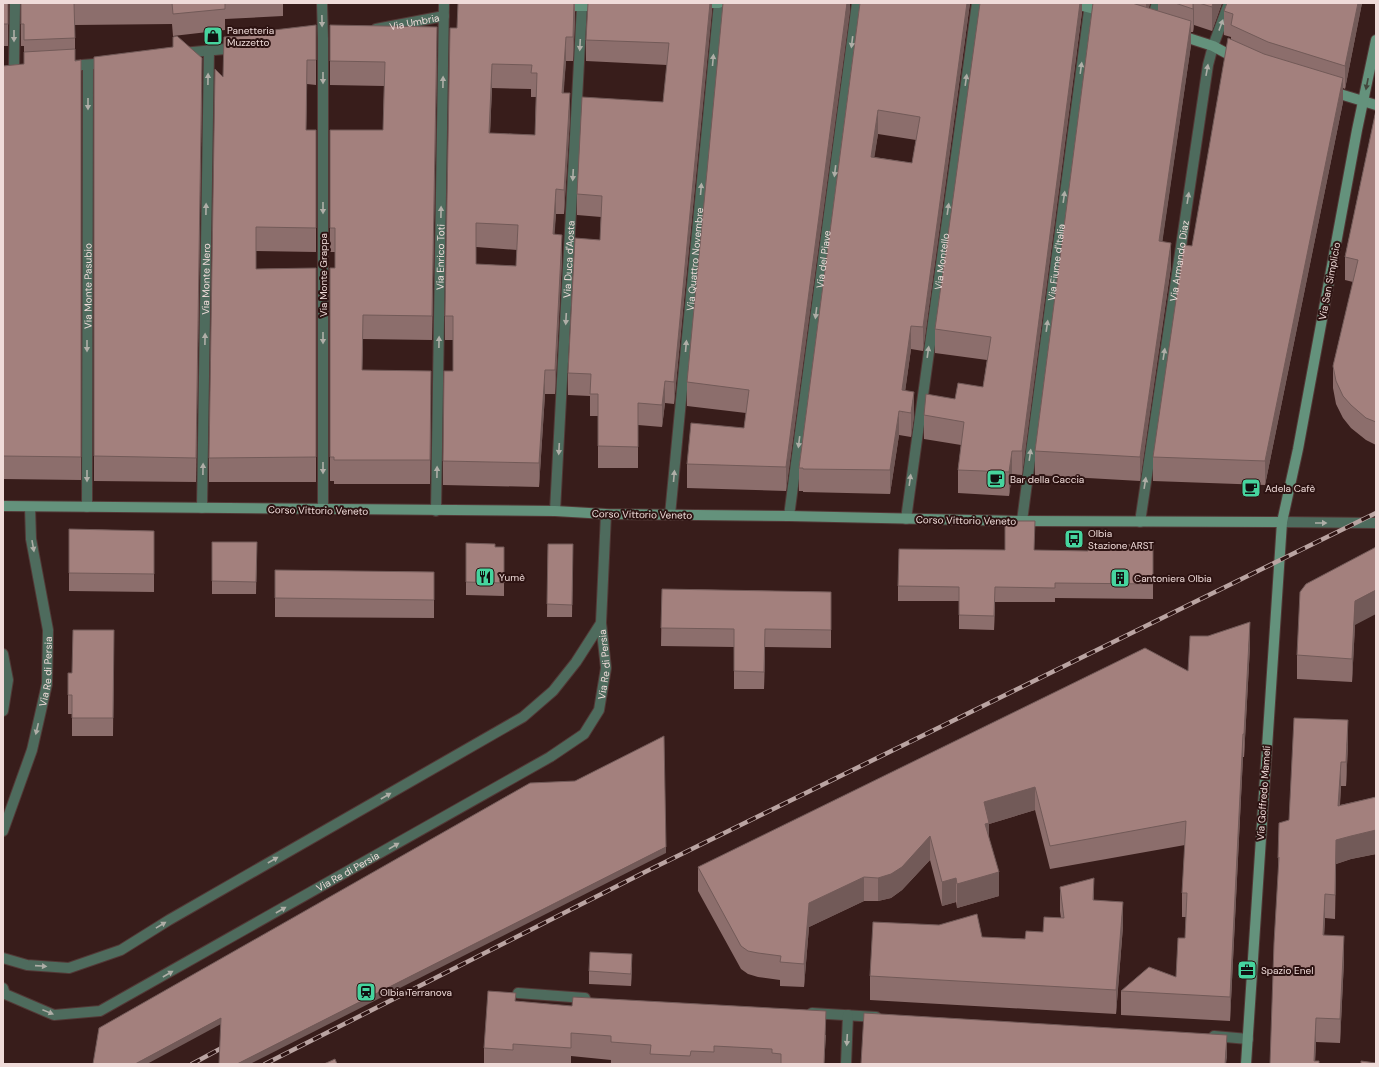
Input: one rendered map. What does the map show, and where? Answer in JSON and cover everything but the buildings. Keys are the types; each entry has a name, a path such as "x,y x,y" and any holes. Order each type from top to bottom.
{"main road":[{"path":"689,4 719,3"},
{"path":"1071,3 1090,5 1112,14"},
{"path":"553,6 613,6"},
{"path":"1171,32 1213,46 1246,63"},
{"name":"Via San Simplicio","path":"1282,522 1298,449 1357,130 1376,40"},
{"path":"1318,88 1376,105"},
{"name":"Corso Vittorio Veneto","path":"3,506 555,511 606,514 1022,521 1282,522"},
{"name":"Via Goffredo Mameli","path":"1246,1064 1282,522"}],"street":[{"path":"3,71 18,69 15,3"},
{"name":"Via Monte Grappa","path":"322,3 323,510"},
{"name":"Via Enrico Toti","path":"436,511 444,3"},
{"name":"Via Quattro Novembre","path":"670,515 719,3"},
{"name":"Via del Piave","path":"789,516 857,3"},
{"name":"Via Montello","path":"906,519 977,3"},
{"path":"1150,25 1158,3"},
{"name":"Via Armando Diaz","path":"1140,522 1208,65 1213,46 1229,3"},
{"name":"Via Fiume d'Italia","path":"1022,521 1090,5"},
{"name":"Via Duca d'Aosta","path":"555,511 582,6"},
{"name":"Via Umbria","path":"367,31 444,16"},
{"path":"171,55 247,46"},
{"name":"Via Monte Nero","path":"202,508 209,50"},
{"path":"59,67 118,61"},
{"name":"Via Monte Pasubio","path":"87,507 88,65"},
{"name":"Via Re di Persia","path":"4,826 32,750 47,684 48,630 31,539 30,507"},
{"name":"Via Re di Persia","path":"3,988 5,994 54,1015 100,1011 550,757 584,734 599,710 606,668 601,623 606,514"},
{"path":"1282,522 1376,523"},
{"name":"Via Re di Persia","path":"3,958 27,965 69,968 121,950 169,920 523,717 553,691 576,662 601,623"},
{"path":"3,654 8,680 3,711"},
{"path":"518,993 598,999"},
{"path":"804,1012 885,1018"},
{"path":"846,1064 848,1015"},
{"path":"1206,1036 1248,1038"}],"railway":[{"path":"265,1064 647,871 1376,513"},
{"path":"192,1064 229,1044"}],"place":[{"name":"Panetteria Muzzetto","path":"213,36"},
{"name":"Bar della Caccia","path":"996,479"},
{"name":"Adela Cafè","path":"1251,488"},
{"name":"Olbia Stazione ARST","path":"1074,539"},
{"name":"Yumè","path":"485,577"},
{"name":"Cantoniera Olbia","path":"1120,578"},
{"name":"Spazio Enel","path":"1247,970"},
{"name":"Olbia Terranova","path":"366,992"}]}
